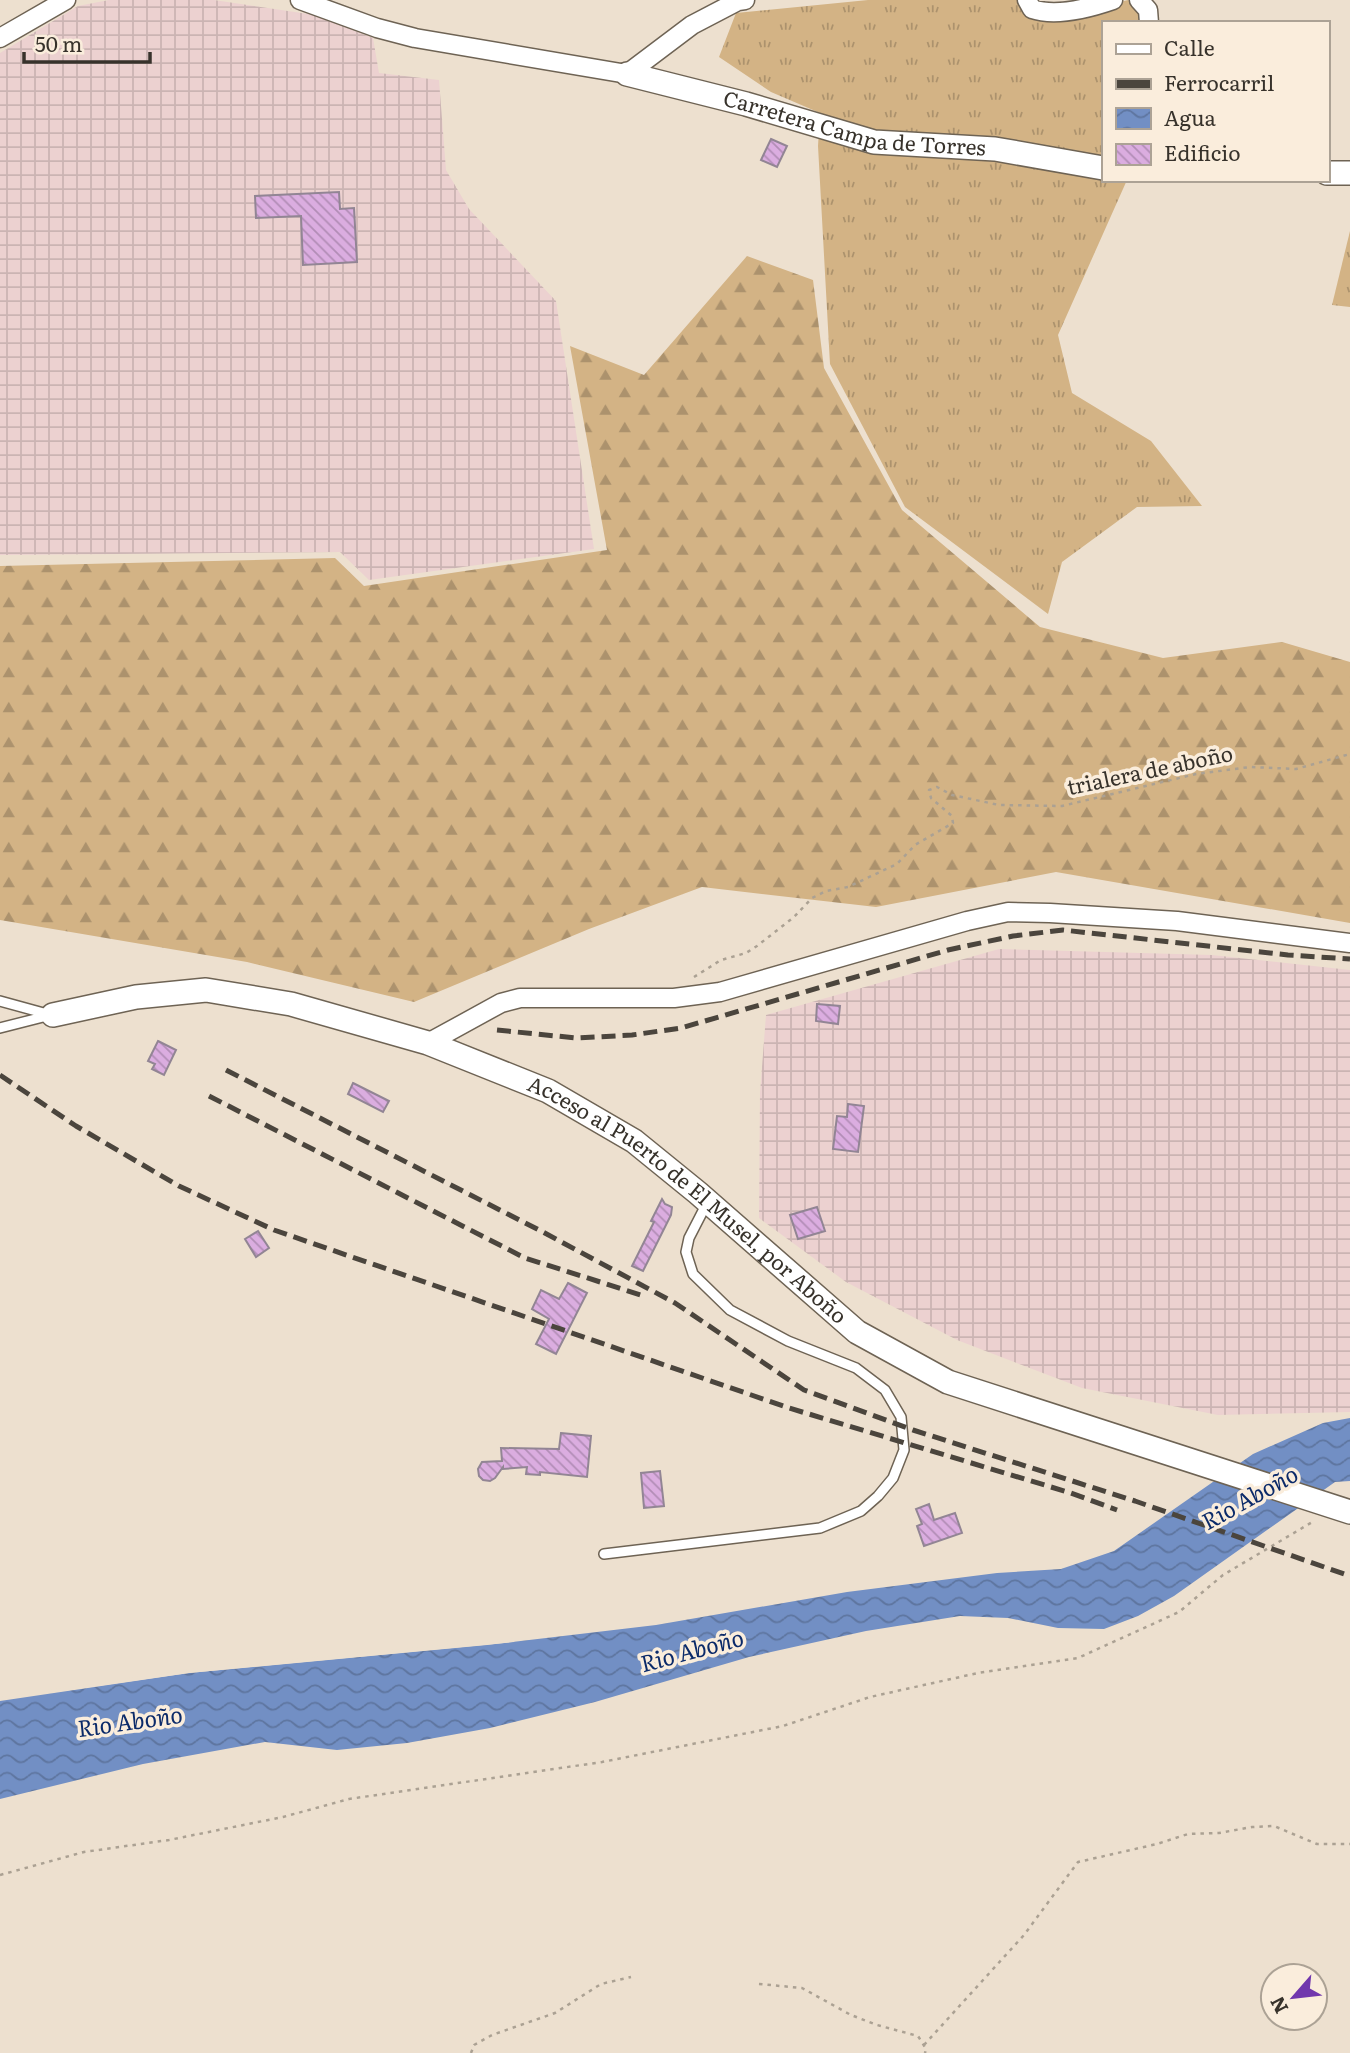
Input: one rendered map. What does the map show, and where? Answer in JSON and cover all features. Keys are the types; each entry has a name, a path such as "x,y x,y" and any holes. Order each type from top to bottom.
{"street":[{"path":"0,38 66,0"},
{"path":"300,0 377,28 415,38 618,72 692,25 745,0"},
{"path":"1027,0 1032,9 1043,12 1095,6 1113,0"},
{"path":"1139,0 1148,10 1149,21"},
{"name":"Carretera Campa de Torres","path":"618,72 746,104 874,142 995,149 1102,168"},
{"path":"1329,173 1350,173"},
{"path":"428,1044 501,1003 520,998 674,998 720,992 967,921 1008,912 1177,921 1350,943"},
{"name":"Acceso al Puerto de El Musel, por Aboño","path":"53,1015 136,997 206,989 291,1004 428,1044 548,1091 634,1141 708,1201 857,1332 948,1382 1337,1509"}],"lane":[{"path":"0,1001 53,1015"},
{"name":"Acceso al Puerto de El Musel, por Aboño","path":"0,1028 53,1015"},
{"path":"604,1554 820,1528 861,1511 878,1496 893,1478 904,1450 901,1417 885,1390 856,1368 788,1341 730,1310 694,1274 686,1252 689,1238 708,1201"}],"path":[{"name":"trialera de aboño","path":"694,977 721,960 746,953 757,946 794,917 812,898 826,891 848,887 897,864 915,845 953,823 952,816 931,798 929,790 937,786 952,795 999,806 1062,806 1196,774 1250,767 1296,769 1350,754"},
{"path":"0,1875 84,1852 170,1840 283,1817 349,1799 602,1762 783,1726 883,1694 978,1673 1077,1658 1179,1612 1223,1575 1337,1509"},
{"path":"924,2045 1024,1935 1078,1862 1188,1834 1219,1833 1252,1827 1274,1826 1317,1844 1350,1844"},
{"path":"471,2053 474,2045 492,2035 555,2013 601,1984 631,1977"},
{"path":"759,1983 802,1987 851,2015 918,2036 924,2045 925,2053"}],"shaded area":[{"path":"109,0 214,0 315,15 373,38 379,73 439,80 446,170 469,209 556,301 594,549 369,580 340,552 0,555 0,53 78,6"},
{"path":"999,949 1212,955 1350,970 1350,1412 1218,1415 1082,1388 957,1340 846,1282 759,1218 760,1093 766,1015"}],"green space":[{"path":"868,0 1021,0 1026,11 1099,8 1128,0 1142,11 1142,21 1102,21 1102,182 1126,182 1058,335 1072,393 1151,441 1202,506 1137,507 1062,562 1048,614 905,507 830,364 818,146 820,113 771,92 719,57 736,13"},
{"path":"1350,231 1350,307 1332,305"},
{"path":"747,256 813,280 824,368 902,510 1040,627 1163,658 1282,642 1350,662 1350,923 1056,872 876,907 702,887 589,929 414,1002 247,962 0,920 0,566 335,558 364,586 607,550 570,346 644,375"}],"water":[{"name":"Rio Aboño","path":"1350,1418 1350,1481 1335,1482 1174,1596 1138,1616 1104,1629 1058,1628 1008,1618 960,1616 866,1631 749,1657 595,1702 490,1728 407,1743 337,1750 265,1742 143,1764 0,1799 0,1701 189,1673 487,1645 656,1625 847,1592 997,1573 1061,1569 1114,1551 1253,1454 1323,1423"}],"pier":[{"path":"516,1638 514,1642 189,1673 0,1700 0,1697 189,1669"}],"building":[{"path":"771,139 787,146 777,167 761,160"},
{"path":"339,192 340,209 354,208 357,262 303,265 301,216 256,218 255,196"},
{"path":"817,1004 840,1006 838,1024 816,1021"},
{"path":"158,1041 176,1050 164,1075 152,1069 155,1064 148,1061"},
{"path":"353,1083 389,1101 383,1112 348,1094"},
{"path":"848,1104 864,1106 858,1152 833,1149 837,1116 847,1117"},
{"path":"662,1199 672,1207 671,1215 643,1271 632,1266"},
{"path":"817,1207 825,1231 798,1239 790,1215"},
{"path":"258,1231 269,1248 256,1257 245,1239"},
{"path":"568,1283 587,1293 556,1354 536,1344 549,1319 532,1309 541,1290 559,1299"},
{"path":"561,1433 591,1436 587,1477 540,1472 540,1475 526,1474 527,1467 503,1467 490,1481 479,1476 478,1469 482,1462 502,1461 501,1448 559,1449"},
{"path":"660,1471 664,1506 644,1508 641,1473"},
{"path":"929,1504 934,1520 955,1513 962,1533 924,1546 917,1526 922,1524 916,1509"}],"railway":[{"path":"497,1030 576,1038 632,1035 681,1028 948,950 1013,936 1063,930 1288,955 1350,959"},
{"path":"226,1070 541,1231 675,1303 804,1390 913,1430 1135,1501 1350,1576"},
{"path":"0,1075 76,1126 179,1186 274,1230 789,1408 1071,1493 1117,1510"},
{"path":"209,1096 525,1258 644,1296"}]}
